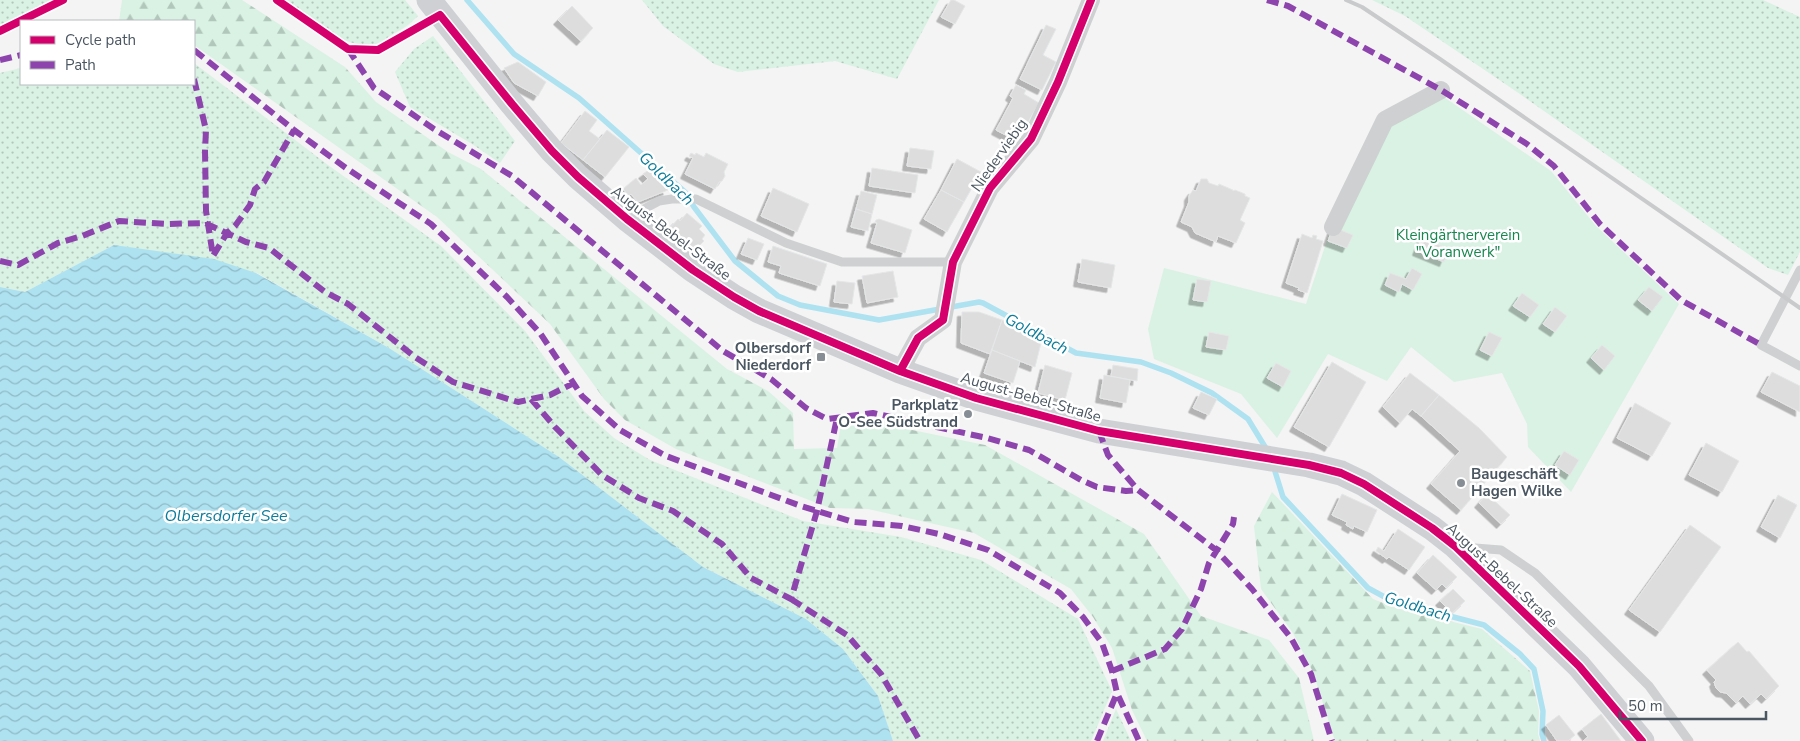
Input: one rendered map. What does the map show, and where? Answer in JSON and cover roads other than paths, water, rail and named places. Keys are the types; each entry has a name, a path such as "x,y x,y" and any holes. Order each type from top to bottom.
{"street":[{"name":"August-Bebel-Straße","path":"429,0 552,152 578,177 627,218 693,270 734,297 788,325 900,372 976,398 1099,431 1267,458 1341,473 1364,484 1455,546 1579,666 1642,741"},
{"name":"Niederviebig","path":"900,372 918,338 943,320 953,262 990,188 1031,139 1058,82 1091,0"},
{"path":"1333,228 1385,120 1441,90"}],"lane":[{"path":"627,218 659,202 672,199 696,199 786,243 842,262 953,262"},
{"path":"1800,270 1762,345 1800,366"},
{"name":"August-Bebel-Straße","path":"1455,546 1501,550 1535,573 1649,686 1689,741"}],"water":[{"name":"Olbersdorfer See","path":"114,245 214,259 256,273 389,348 559,457 703,567 806,619 843,649 878,696 893,741 0,741 0,287 25,292"}],"waterway":[{"name":"Goldbach","path":"467,0 514,54 579,98 685,192 694,207 735,261 778,296 800,305 879,320 979,302 983,303 1076,353 1141,362 1171,373 1212,393 1248,419 1267,450"},
{"name":"Goldbach","path":"1273,465 1283,497 1368,588 1392,601 1484,625 1520,654 1534,669 1543,711 1542,734 1544,741"}],"railway":[{"path":"1346,0 1362,7 1440,59 1800,308"}],"place":[{"name":"Olbersdorf Niederdorf","path":"821,357"},
{"name":"Parkplatz O-See Südstrand","path":"968,414"},
{"name":"Baugeschäft Hagen Wilke","path":"1461,483"}],"park label":[{"name":"Kleingärtnerverein \"Voranwerk\"","path":"1458,244"}]}
